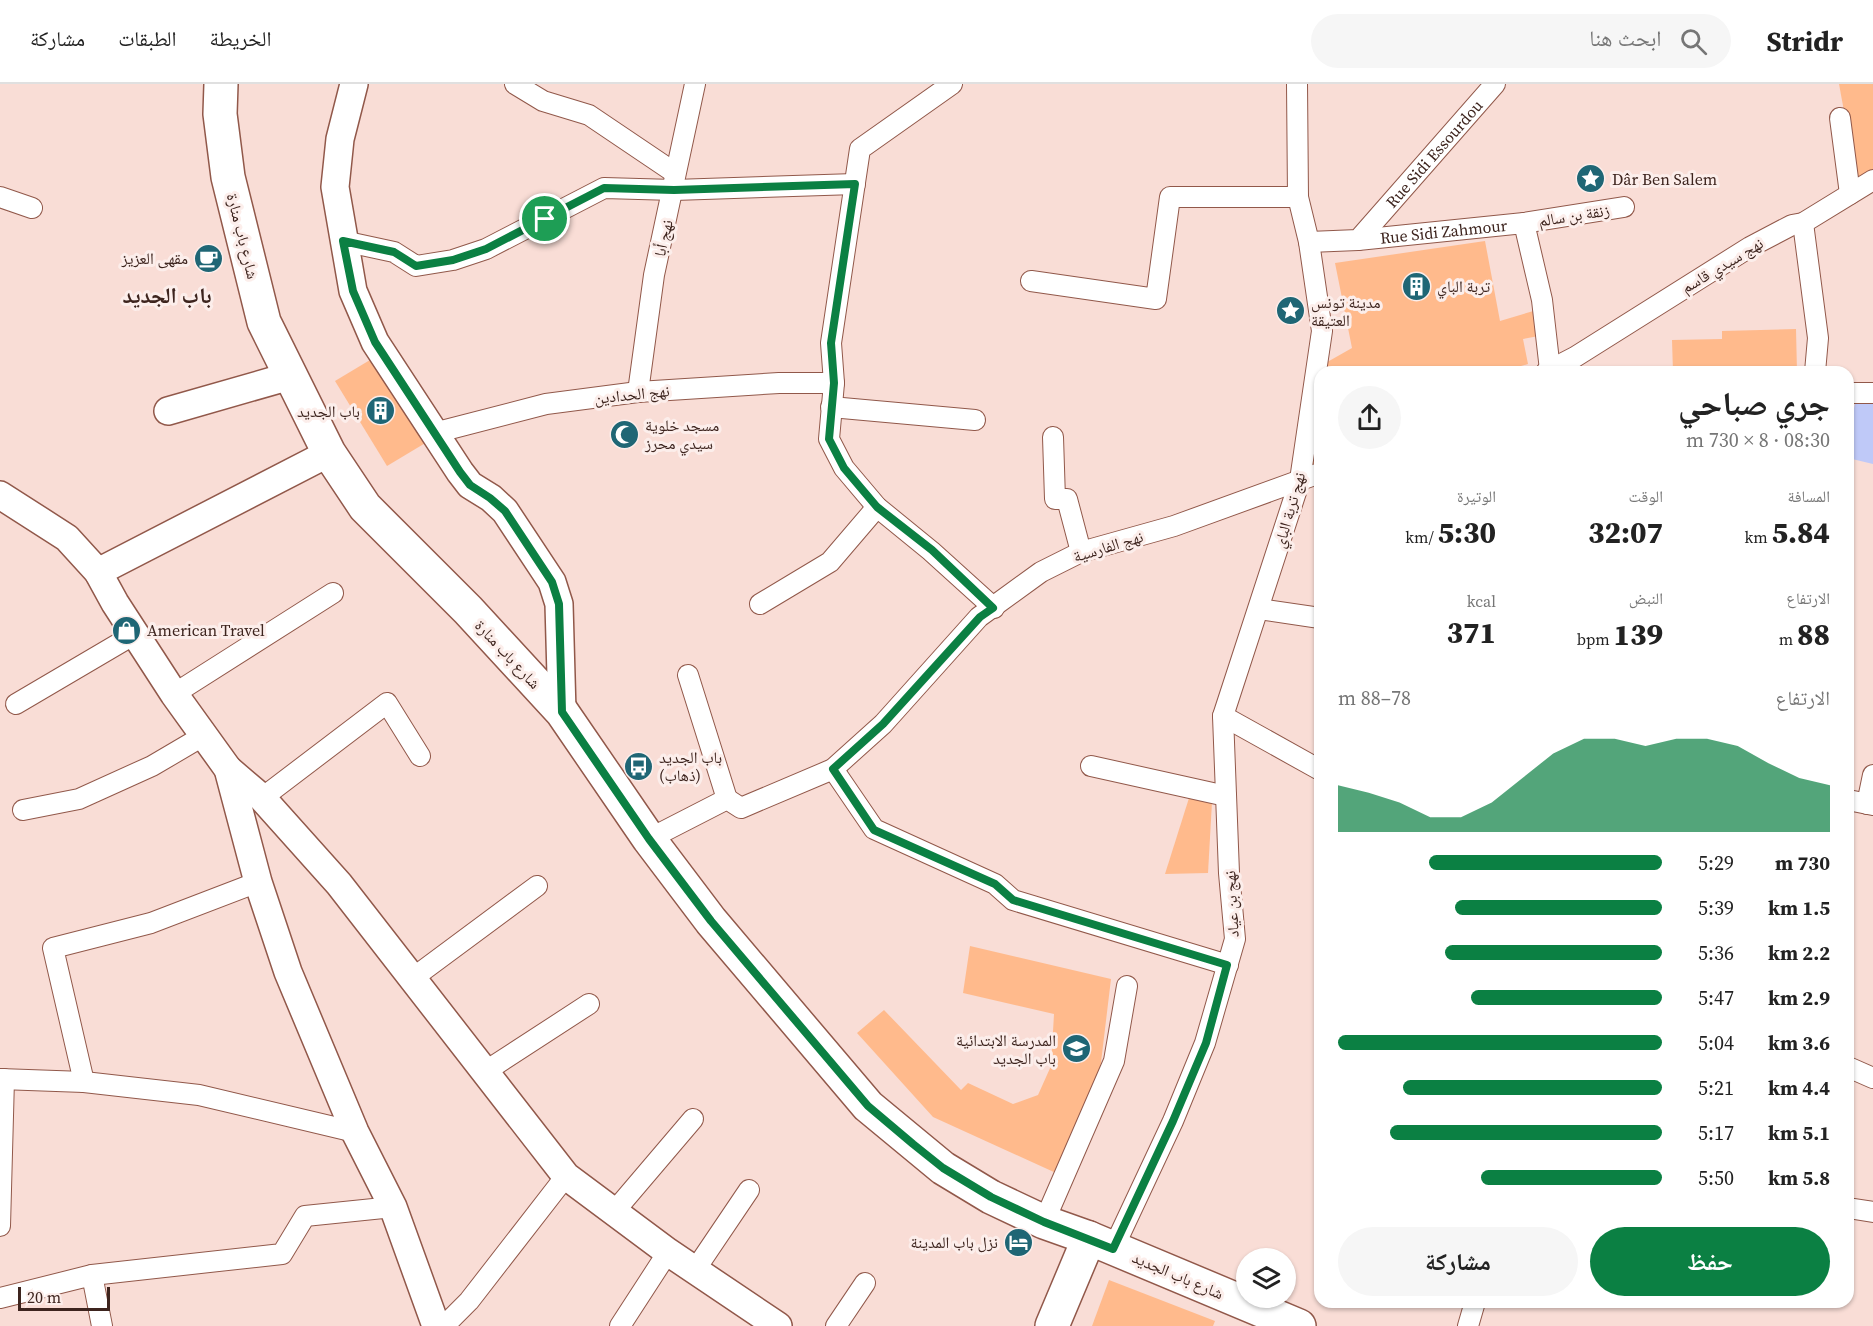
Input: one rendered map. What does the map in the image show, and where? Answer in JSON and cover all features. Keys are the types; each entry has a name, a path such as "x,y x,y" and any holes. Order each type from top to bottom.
{"main road":[{"name":"شارع باب منارة","path":"221,84 220,114 228,177 264,321 329,453 365,507 468,610 562,712 649,839 711,921 868,1106 943,1168 991,1197 1044,1222 1101,1244"},
{"path":"1052,1326 1101,1244"},
{"name":"شارع باب الجديد","path":"1101,1244 1299,1326"}],"street":[{"path":"354,84 339,139 335,187 353,291 375,342 434,433 470,485 505,511 552,582 559,604 562,712"},
{"path":"515,84 543,101 589,115 675,181"},
{"name":"نهج أبا","path":"638,393 654,275 695,84"},
{"path":"952,84 860,149 831,343 834,383 829,439 844,468 877,507 932,550 993,608"},
{"name":"نهج تربة الباي","path":"1297,84 1298,197 1309,242 1322,331 1317,366"},
{"name":"Rue Sidi Essourdou","path":"1358,240 1495,84"},
{"path":"1840,118 1850,194"},
{"name":"نهج سيدي قاسم","path":"1576,365 1750,247 1792,225 1803,223 1873,180"},
{"path":"343,241 394,252 416,266 426,265 453,260 486,249 604,188 675,181 855,184"},
{"path":"0,197 32,208"},
{"path":"1031,281 1156,299 1170,197 1298,197"},
{"name":"زنقة بن سالم","path":"1524,223 1624,207"},
{"name":"Rue Sidi Zahmour","path":"1358,240 1524,223 1542,300 1548,366"},
{"path":"1803,223 1818,338 1816,366"},
{"path":"1309,242 1358,240"},
{"path":"168,411 290,376"},
{"name":"نهج الحدادين","path":"434,433 546,405 638,393 779,383 834,383"},
{"name":"نهج تربة الباي","path":"1223,716 1300,480 1314,385"},
{"path":"1854,393 1873,393"},
{"path":"831,407 975,420"},
{"path":"1053,437 1055,499 1066,499 1081,552"},
{"path":"98,572 329,453"},
{"name":"نهج الفارسية","path":"727,800 741,808 833,769 883,724 980,617 1041,572 1081,552 1174,526 1314,475"},
{"path":"0,495 67,537 98,572 174,694 228,769 262,798 339,884 566,1176 668,1252 778,1326"},
{"path":"760,604 830,562 877,507"},
{"path":"174,694 333,593"},
{"path":"1259,609 1314,617"},
{"path":"16,704 135,634"},
{"path":"649,839 727,800 688,675"},
{"path":"262,798 387,703 420,756"},
{"path":"1223,716 1314,767"},
{"name":"نهج بن عياد","path":"1101,1244 1173,1121 1206,1043 1235,939 1229,873 1223,716"},
{"path":"23,810 79,800 152,766 203,736"},
{"path":"1091,766 1226,796"},
{"path":"228,769 258,882 288,972 355,1132 393,1207 434,1325 469,1301 566,1176"},
{"path":"833,769 874,830 995,884 1013,900 1227,965"},
{"path":"1863,803 1873,775"},
{"path":"84,1082 53,948 151,923 258,882"},
{"path":"417,975 537,885"},
{"path":"1044,1222 1114,1061 1127,986"},
{"path":"486,1071 589,1004"},
{"path":"1854,1070 1873,1078"},
{"path":"0,1226 2,1079 84,1082 199,1095 355,1132"},
{"path":"613,1213 693,1119"},
{"path":"694,1270 749,1190"},
{"path":"0,1298 92,1275 282,1254 305,1216 393,1207"},
{"path":"1854,1209 1873,1212"},
{"path":"620,1326 668,1252"},
{"path":"92,1275 102,1326"},
{"path":"836,1326 865,1283"},
{"path":"1468,1326 1473,1308"}],"shaded area":[{"path":"1855,404 1873,404 1873,464 1854,459"}],"building":[{"path":"1839,84 1873,84 1873,172 1857,182"},
{"name":"تربة الباي","path":"1485,241 1500,321 1540,309 1544,335 1523,339 1528,364 1521,366 1322,366 1352,348 1335,263"},
{"path":"1796,329 1797,366 1673,366 1672,340 1722,339 1722,331"},
{"name":"باب الجديد","path":"375,357 427,442 387,466 335,381"},
{"path":"1314,433 1314,468 1309,469"},
{"path":"1189,798 1212,802 1208,873 1165,874"},
{"name":"المدرسة الابتدائية باب الجديد","path":"970,946 1111,979 1099,1079 1056,1173 933,1117 857,1033 884,1010 961,1090 968,1083 1013,1104 1038,1095 1051,1066 1054,1014 963,993"},
{"path":"1109,1280 1215,1321 1213,1326 1092,1326"}],"place":[{"name":"Dâr Ben Salem","path":"1591,179"},
{"name":"مقهى العزيز","path":"209,258"},
{"name":"تربة الباي","path":"1416,286"},
{"name":"مدينة تونس العتيقة","path":"1290,311"},
{"name":"باب الجديد","path":"381,411"},
{"name":"مسجد خلوية سيدي محرز","path":"624,434"},
{"name":"American Travel","path":"126,630"},
{"name":"باب الجديد (ذهاب)","path":"638,766"},
{"name":"المدرسة الابتدائية باب الجديد","path":"1077,1049"},
{"name":"نزل باب المدينة","path":"1019,1242"}],"district":[{"name":"باب الجديد","path":"167,295"}],"route":[{"path":"855,184 831,343 834,383 829,439 844,468 877,507 932,550 993,608 980,617 883,724 833,769 874,830 995,884 1013,900 1227,965 1206,1043 1173,1121 1113,1249 1044,1222 991,1197 943,1168 868,1106 711,921 649,839 562,712 559,604 552,582 505,511 470,485 460,472 375,342 353,291 343,241 394,252 416,266 453,260 486,249 545,219 604,188 674,190 855,184"}]}
